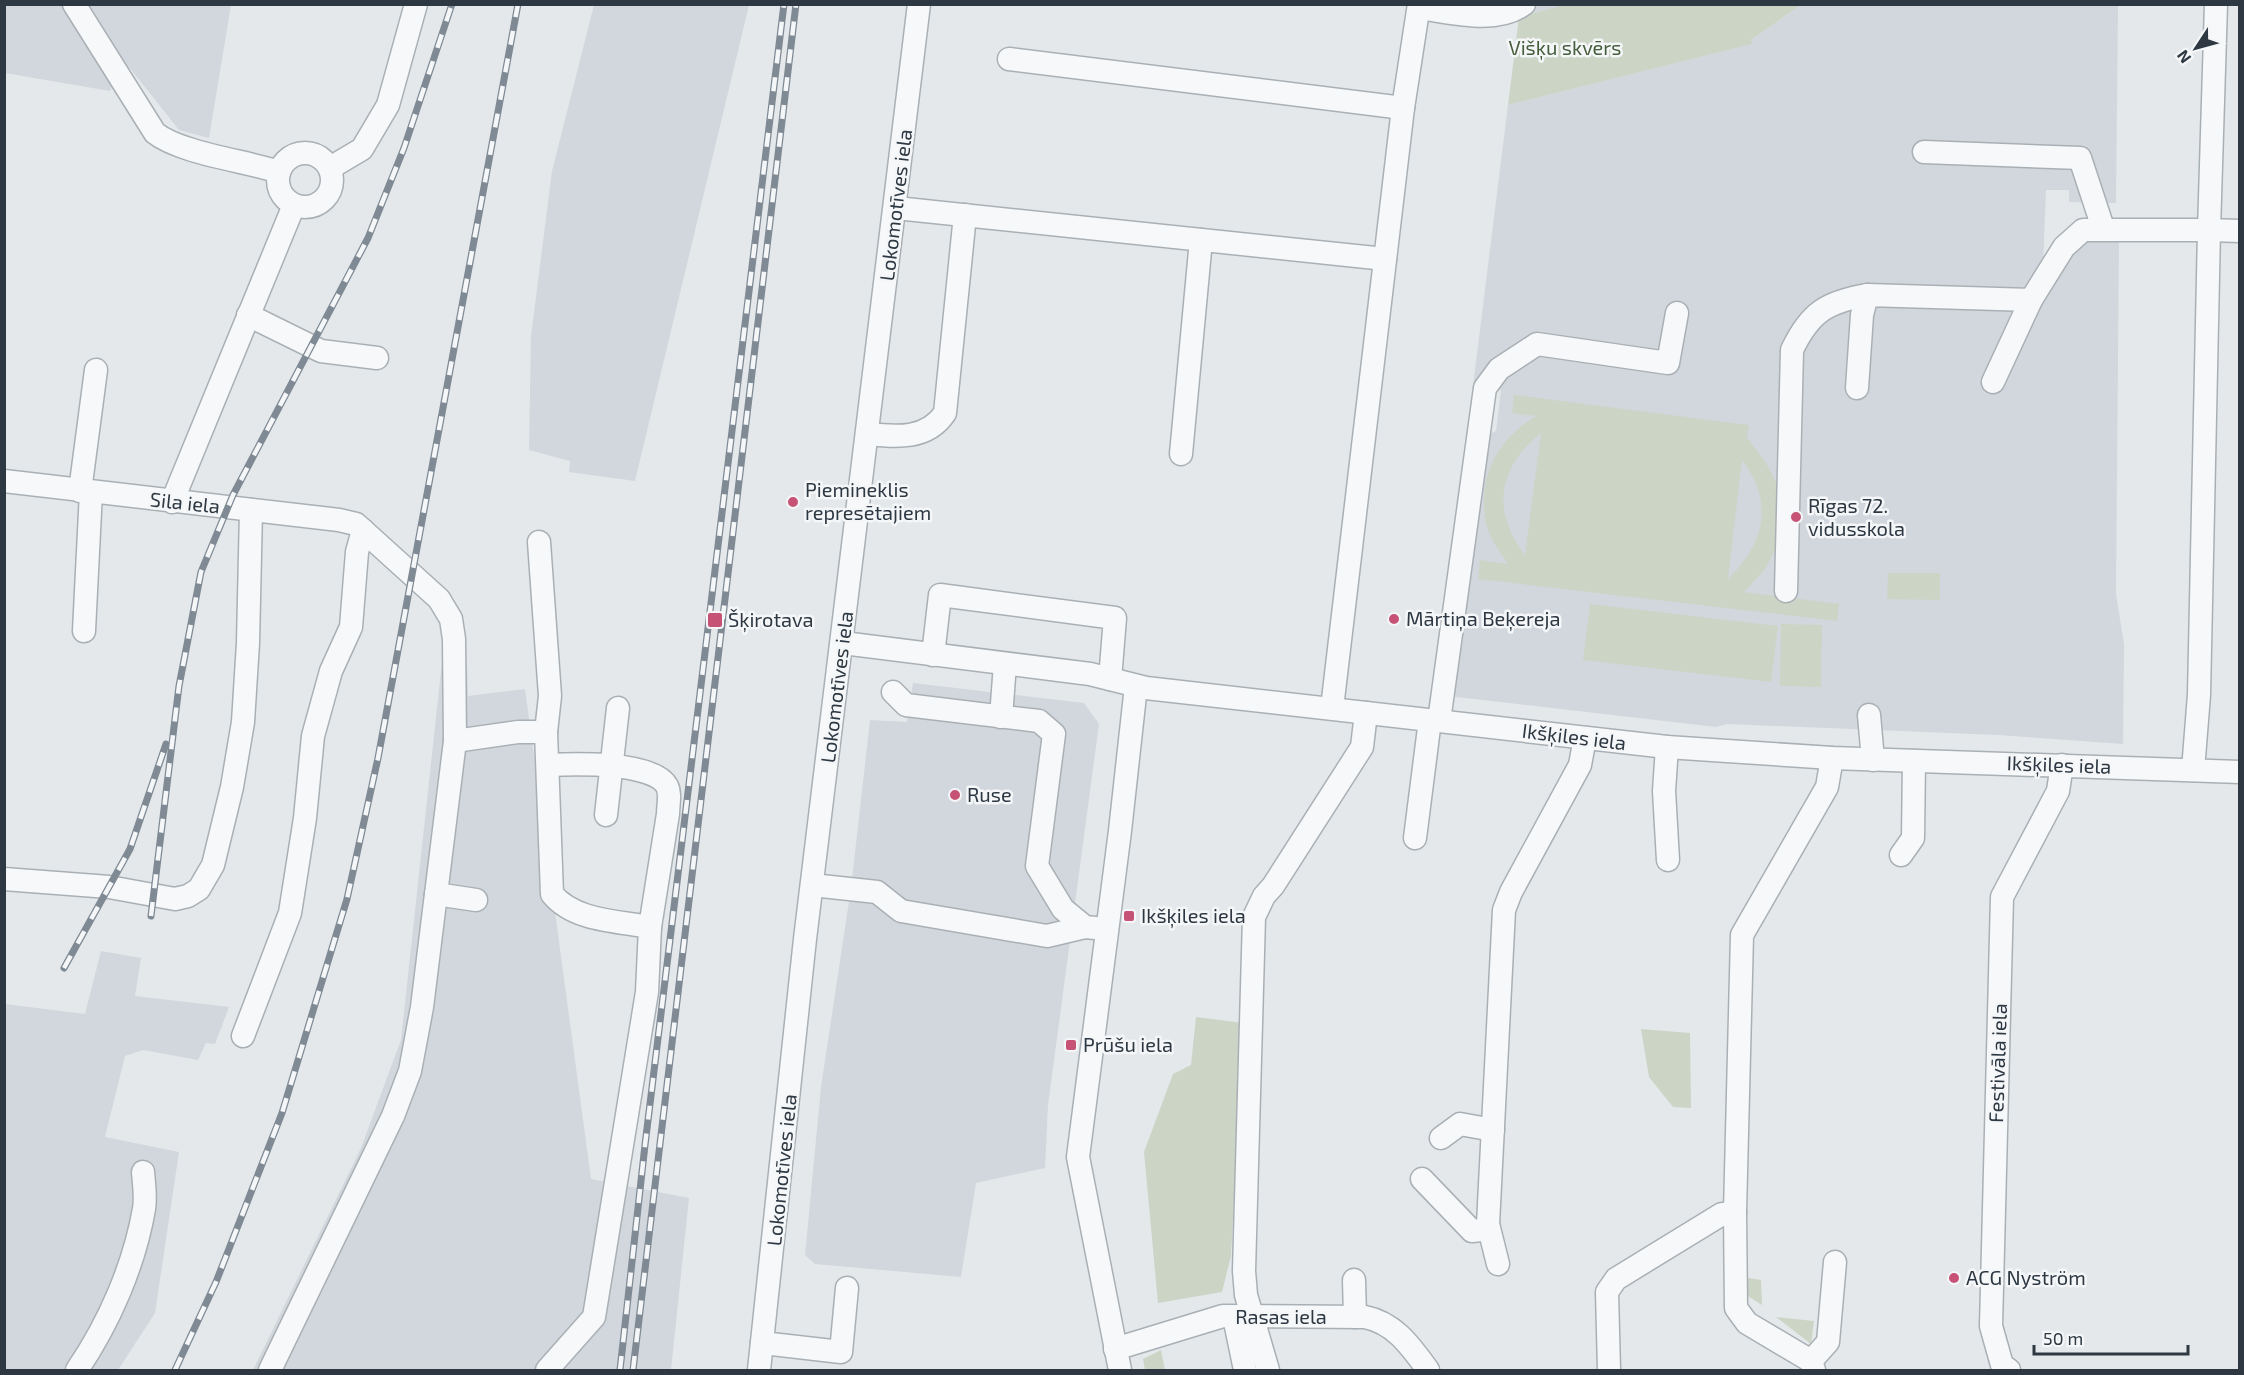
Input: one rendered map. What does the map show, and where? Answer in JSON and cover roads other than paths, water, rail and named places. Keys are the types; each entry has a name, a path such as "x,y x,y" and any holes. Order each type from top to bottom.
{"street":[{"path":"74,4 155,133 162,139 279,172"},
{"path":"330,168 362,149 388,105 416,4"},
{"name":"Lokomotīves iela","path":"759,1371 812,885 919,4"},
{"path":"1332,708 1403,108 1419,6 1489,16 1503,14 1524,4"},
{"path":"2193,770 2199,695 2216,4"},
{"path":"1016,67 1403,108"},
{"path":"303,152 321,157 330,168 333,177 328,196 313,207 294,205 280,191 279,172 292,155 303,152"},
{"path":"1924,152 2080,158 2103,228"},
{"path":"172,502 294,205"},
{"path":"896,208 1385,259"},
{"path":"868,434 898,437 922,432 937,425 945,413 964,216"},
{"path":"1993,382 2031,300 2054,268 2064,247 2083,230 2103,228 2240,231"},
{"path":"1181,454 1201,240"},
{"path":"1786,591 1792,350 1803,327 1822,310 1838,300 1867,295 2031,300"},
{"path":"1857,388 1862,315 1867,295"},
{"path":"1415,838 1485,388 1498,369 1537,344 1668,363 1677,313"},
{"path":"249,315 321,351 377,358"},
{"path":"84,631 86,492 96,370"},
{"name":"Sila iela","path":"4,481 339,520 356,524 363,530"},
{"path":"4,879 109,887 176,899 188,896 199,888 213,865 232,787 243,722 248,643 251,510"},
{"path":"243,1036 290,914 305,818 313,736 331,671 351,627 357,552 363,530 439,599 451,619 454,639 455,741 422,1007 410,1071 393,1116 270,1371"},
{"path":"539,542 550,696 546,732 552,894 561,905 573,912 650,927"},
{"path":"933,655 940,595 1115,618 1110,680"},
{"name":"Ikšķiles iela","path":"843,643 1090,674 1136,686 1667,747 1873,760 2240,772"},
{"path":"1001,717 1005,664"},
{"path":"1118,1360 1078,1157 1095,928 1120,831 1136,686"},
{"path":"893,692 906,705 1039,721 1054,734 1037,866 1063,909 1095,928"},
{"path":"606,815 618,708"},
{"path":"1245,1371 1243,1317 1246,1294 1244,1271 1254,917 1263,896 1273,886 1362,747 1366,713"},
{"path":"1869,715 1873,760"},
{"path":"455,741 518,732 546,732"},
{"path":"1498,1264 1488,1224 1504,910 1511,892 1581,765 1585,738"},
{"path":"1667,747 1664,791 1668,860"},
{"path":"1832,758 1827,787 1742,935 1735,1212 1736,1308 1747,1323 1813,1366 1828,1342 1835,1262"},
{"path":"1900,855 1913,838 1914,761"},
{"path":"547,1371 594,1317 647,992 650,927 669,795 666,784 652,774 612,766 549,765"},
{"name":"Festivāla iela","path":"2005,1369 1991,1326 2002,897 2058,791 2062,765"},
{"path":"812,885 877,892 901,911 1047,936 1095,928"},
{"path":"436,894 476,900"},
{"path":"1440,1138 1460,1124 1493,1130"},
{"path":"78,1371 98,1340 129,1268 144,1208 143,1172"},
{"path":"1422,1179 1472,1231 1482,1230 1488,1224"},
{"path":"1609,1371 1607,1292 1616,1279 1722,1214 1735,1212"},
{"path":"1354,1280 1355,1317"},
{"path":"762,1343 841,1352 847,1288"},
{"name":"Rasas iela","path":"1118,1360 1224,1316 1355,1317 1382,1320 1399,1333 1428,1371"},
{"path":"1243,1317 1268,1371"}],"railway":[{"path":"151,916 179,686 201,572 233,495 368,238 404,148 452,4"},
{"path":"175,1370 216,1282 282,1113 347,899 378,758 518,4"},
{"path":"620,1370 645,1145 784,4"},
{"path":"633,1370 796,4"},
{"path":"64,968 130,849 166,744"}],"place":[{"name":"Piemineklis represētajiem","path":"793,502"},
{"name":"Rīgas 72. vidusskola","path":"1796,517"},
{"name":"Mārtiņa Beķereja","path":"1394,619"},
{"name":"Šķirotava","path":"715,620"},
{"name":"Ruse","path":"955,795"},
{"name":"Ikšķiles iela","path":"1129,916"},
{"name":"Prūšu iela","path":"1071,1045"},
{"name":"ACG Nyström","path":"1954,1278"}],"park label":[{"name":"Višķu skvērs","path":"1565,48"}]}
